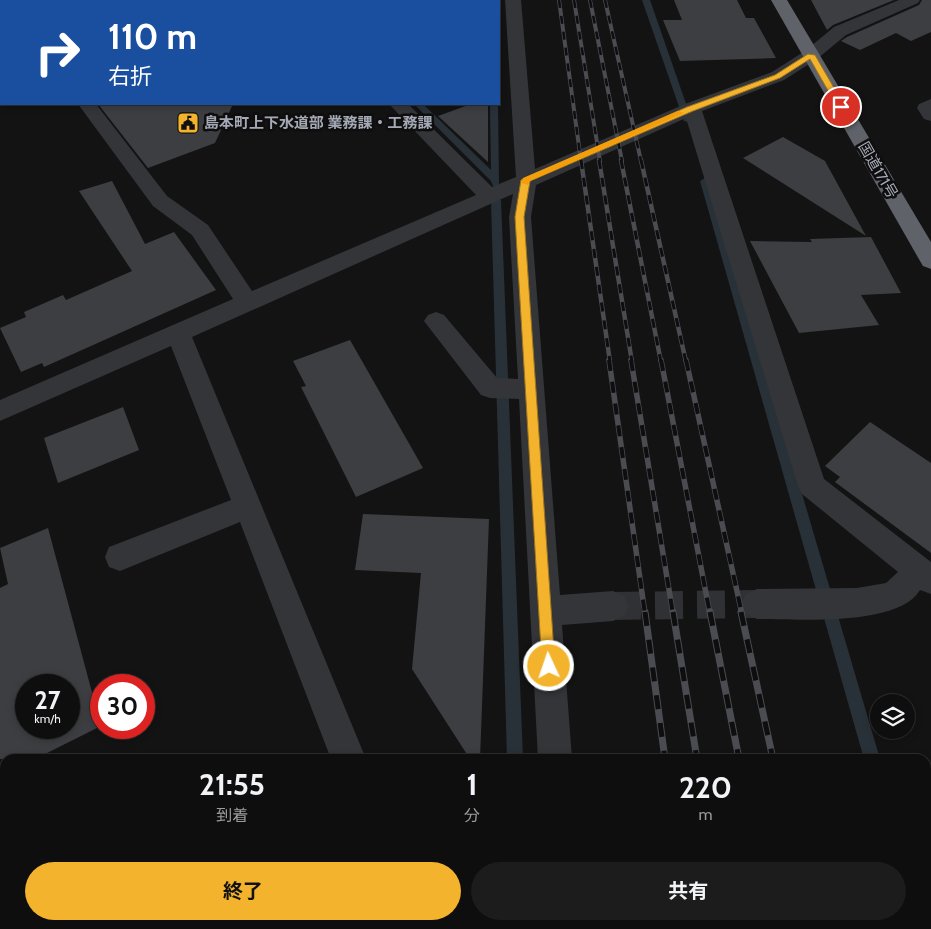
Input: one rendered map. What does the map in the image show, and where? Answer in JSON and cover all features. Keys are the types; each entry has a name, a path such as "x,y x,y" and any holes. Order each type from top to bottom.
{"highway":[{"name":"国道171号","path":"779,0 931,261"}],"street":[{"path":"514,0 526,180 520,217 525,389 545,610 554,754"},
{"path":"0,411 686,111 778,76 811,55 868,11 912,0"},
{"path":"88,105 160,201 200,230 248,303"},
{"path":"399,105 489,196"},
{"path":"931,105 926,108 931,115"},
{"path":"686,111 812,486 923,574 904,590 874,602 846,604 757,604"},
{"path":"436,320 490,388 525,389"},
{"path":"178,333 248,506 344,754"},
{"path":"120,557 248,506"},
{"path":"545,610 613,606"}],"building":[{"path":"674,0 737,0 746,18 754,18 776,58 680,61 663,20 682,20"},
{"path":"811,0 894,0 833,25 827,30"},
{"path":"922,0 931,0 931,32 911,41 896,33 860,50 841,41 919,5"},
{"name":"島本町上下水道部 業務課・工務課","path":"99,105 233,105 215,143 148,168"},
{"path":"468,105 488,105 488,162 438,116"},
{"path":"783,137 825,161 866,236 743,158"},
{"path":"112,181 145,244 174,232 216,290 44,367 42,363 21,372 0,328 26,317 24,312 63,295 66,300 132,271 79,191"},
{"path":"871,237 901,293 861,295 879,325 799,333 750,241 812,242 810,239"},
{"path":"350,340 423,468 356,497 301,387 306,386 293,361"},
{"path":"123,407 139,450 58,483 44,438"},
{"path":"870,422 931,463 931,553 835,482 840,477 825,466"},
{"path":"363,514 489,519 480,754 467,754 412,669 421,573 355,570"},
{"path":"48,528 90,685 90,732 80,736 80,674 15,674 15,739 75,739 45,754 0,754 0,588 8,584 0,548"}],"waterway":[{"path":"646,0 688,121"},
{"path":"419,105 496,180"},
{"path":"494,105 496,180"},
{"path":"496,180 496,184"},
{"path":"705,181 871,754"},
{"path":"496,200 515,754"}],"tunnel":[{"path":"613,606 757,604"}],"railway":[{"path":"559,0 581,161"},
{"path":"574,0 600,161"},
{"path":"590,0 622,161"},
{"path":"605,0 641,161"},
{"path":"581,160 610,362"},
{"path":"599,160 632,362"},
{"path":"621,160 661,362"},
{"path":"641,160 686,362"},
{"path":"609,360 645,614"},
{"path":"631,360 673,614"},
{"path":"661,360 710,614"},
{"path":"686,360 742,614"},
{"path":"645,612 664,754"},
{"path":"673,612 696,754"},
{"path":"710,612 738,754"},
{"path":"741,612 772,754"}],"slow traffic":[{"path":"525,183 526,180 681,113"}],"place":[{"name":"島本町上下水道部 業務課・工務課","path":"188,123"}],"route":[{"path":"549,666 520,217 526,180 690,109 778,76 811,55 841,107"}]}
